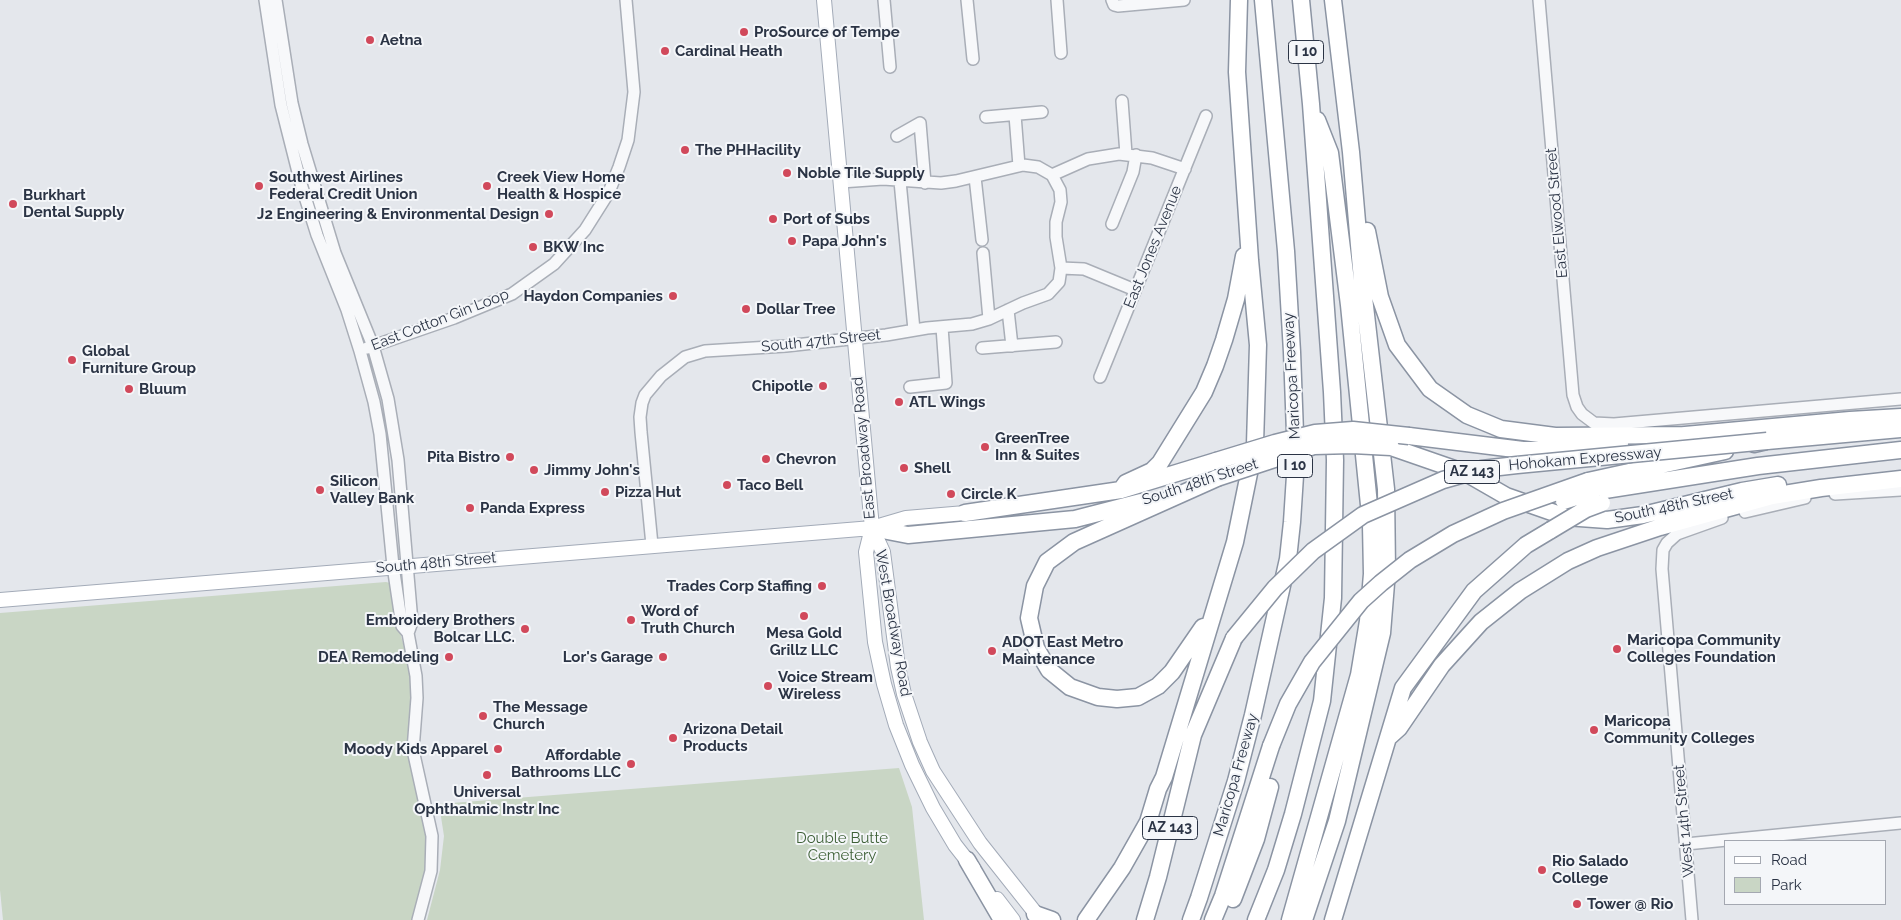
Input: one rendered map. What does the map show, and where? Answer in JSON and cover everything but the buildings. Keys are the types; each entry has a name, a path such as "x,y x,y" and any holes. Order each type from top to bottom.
{"highway":[{"path":"1086,920 1122,868 1148,822 1158,788 1164,777 1236,542 1255,444 1258,345 1236,72 1239,0"},
{"name":"Maricopa Freeway","path":"1191,920 1217,842 1246,743 1288,559 1292,522 1296,460 1292,352 1286,251 1262,0"},
{"name":"I 10","path":"1256,920 1276,870 1293,814 1322,701 1333,598 1335,460 1332,392 1311,104 1301,0"},
{"path":"1304,920 1337,821 1380,642 1387,571 1386,489 1363,290 1351,152 1334,0"},
{"path":"1290,920 1359,675 1372,574 1371,525 1349,305 1330,153 1311,104"},
{"path":"1351,152 1383,305 1397,344 1430,389 1467,415 1501,429 1555,436 1685,435"},
{"path":"1121,490 1126,483 1152,471 1160,463 1204,392 1215,366 1236,299 1248,234"},
{"name":"South 48th Street","path":"872,528 908,535 1075,519 1123,507 1216,470 1275,443 1315,433 1353,430 1538,450 1585,449 1685,435 1901,417"},
{"name":"Hohokam Expressway","path":"1146,920 1192,735 1234,638 1275,588 1313,551 1363,514 1443,480 1482,469 1901,430"},
{"path":"1225,920 1256,839 1275,752 1288,704 1312,662 1361,601 1381,583 1410,560 1453,534 1503,511 1588,481 1767,441"},
{"name":"South 48th Street","path":"965,513 1121,490 1216,470 1314,446 1391,447 1466,473 1506,496 1566,517 1607,520 1643,515 1742,491 1840,474 1901,475"},
{"path":"1213,920 1275,752 1302,698 1339,641 1374,602 1422,563 1471,535 1524,513 1684,477 1758,466 1901,450"},
{"path":"1214,612 1172,672 1158,686 1138,697 1117,699 1098,697 1070,687 1049,670 1036,648 1029,618 1035,586 1047,562 1074,542 1216,470"},
{"path":"1389,737 1399,728 1442,665 1482,622 1520,591 1568,561 1597,548 1660,527 1772,496 1821,488 1901,479"},
{"path":"1333,920 1403,688 1474,591 1526,545 1586,509 1597,498"},
{"path":"967,860 1002,920"},
{"path":"1074,920 1102,896"},
{"path":"1038,917 1052,920"}],"main road":[{"name":"East Broadway Road","path":"824,0 872,528 866,552 873,626 884,684 896,725 919,781 933,808 967,860 1013,920"},
{"name":"South 48th Street","path":"0,600 872,528 906,518 965,513"},
{"name":"West Broadway Road","path":"872,528 883,552 898,667 904,694 920,742 933,771 961,815 990,856 1038,917"}],"street":[{"path":"265,0 281,105 301,184 319,242 346,310 370,383 380,434 400,566 412,622 408,633 417,686 413,750 430,822 433,848 429,884 418,920"},
{"path":"270,0 273,24 282,35"},
{"path":"276,0 297,124 320,206 335,253 373,346 386,390 394,434 400,566"},
{"name":"East Cotton Gin Loop","path":"360,351 454,318 512,294 554,264 584,230 608,192 620,167 628,140 634,92 626,0"},
{"path":"884,0 890,67"},
{"path":"967,0 973,59"},
{"path":"1057,0 1061,53"},
{"path":"1113,3 1184,0"},
{"name":"East Elwood Street","path":"1539,0 1573,395 1576,407 1590,420 1603,424 1614,424 1901,399"},
{"path":"1112,224 1133,172 1122,101"},
{"path":"986,117 1042,112"},
{"path":"1015,115 1019,166"},
{"name":"East Jones Avenue","path":"1100,377 1206,116"},
{"path":"897,136 920,123 925,183"},
{"path":"1052,175 1073,164 1106,156 1131,155 1159,159 1185,169"},
{"path":"841,182 874,179 925,183 949,182 1019,166 1038,167 1052,175 1057,182 1061,194 1056,232 1056,248 1061,268 1084,269 1135,290"},
{"path":"976,177 982,240"},
{"path":"900,181 914,330"},
{"path":"983,253 989,319"},
{"name":"South 47th Street","path":"652,545 640,417 645,395 661,376 678,361 691,354 786,346 966,325 989,319 1051,292 1059,282 1061,268"},
{"path":"1008,310 1012,346"},
{"path":"910,386 946,383 942,327"},
{"path":"982,348 1056,342"},
{"name":"South 48th Street","path":"1667,543 1677,534 1688,529 1774,504 1824,495 1901,490"},
{"name":"West 14th Street","path":"1667,543 1663,550 1662,569 1692,920"},
{"path":"1727,840 1901,823"},
{"path":"1686,844 1724,840"}],"green space":[{"path":"390,583 394,592 401,636 411,672 413,686 411,718 426,824 428,863 414,920 3,920 0,890 0,613"},
{"name":"Double Butte Cemetery","path":"899,768 912,807 924,920 427,920 440,870 444,836 439,804"}],"place":[{"name":"ProSource of Tempe","path":"744,32"},
{"name":"Aetna","path":"370,40"},
{"name":"Cardinal Heath","path":"665,51"},
{"name":"The PHHacility","path":"685,150"},
{"name":"Noble Tile Supply","path":"787,173"},
{"name":"Southwest Airlines Federal Credit Union","path":"259,186"},
{"name":"Creek View Home Health & Hospice","path":"487,186"},
{"name":"Burkhart Dental Supply","path":"13,204"},
{"name":"J2 Engineering & Environmental Design","path":"549,214"},
{"name":"Port of Subs","path":"773,219"},
{"name":"Papa John's","path":"792,241"},
{"name":"BKW Inc","path":"533,247"},
{"name":"Haydon Companies","path":"673,296"},
{"name":"Dollar Tree","path":"746,309"},
{"name":"Global Furniture Group","path":"72,360"},
{"name":"Chipotle","path":"823,386"},
{"name":"Bluum","path":"129,389"},
{"name":"ATL Wings","path":"899,402"},
{"name":"GreenTree Inn & Suites","path":"985,447"},
{"name":"Pita Bistro","path":"510,457"},
{"name":"Chevron","path":"766,459"},
{"name":"Shell","path":"904,468"},
{"name":"Jimmy John's","path":"534,470"},
{"name":"Taco Bell","path":"727,485"},
{"name":"Silicon Valley Bank","path":"320,490"},
{"name":"Pizza Hut","path":"605,492"},
{"name":"Circle K","path":"951,494"},
{"name":"Panda Express","path":"470,508"},
{"name":"Trades Corp Staffing","path":"822,586"},
{"name":"Mesa Gold Grillz LLC","path":"804,616"},
{"name":"Word of Truth Church","path":"631,620"},
{"name":"Embroidery Brothers Bolcar LLC.","path":"525,629"},
{"name":"Maricopa Community Colleges Foundation","path":"1617,649"},
{"name":"ADOT East Metro Maintenance","path":"992,651"},
{"name":"DEA Remodeling","path":"449,657"},
{"name":"Lor's Garage","path":"663,657"},
{"name":"Voice Stream Wireless","path":"768,686"},
{"name":"The Message Church","path":"483,716"},
{"name":"Maricopa Community Colleges","path":"1594,730"},
{"name":"Arizona Detail Products","path":"673,738"},
{"name":"Moody Kids Apparel","path":"498,749"},
{"name":"Affordable Bathrooms LLC","path":"631,764"},
{"name":"Universal Ophthalmic Instr Inc","path":"487,775"},
{"name":"Rio Salado College","path":"1542,870"},
{"name":"Tower @ Rio","path":"1577,904"}]}
